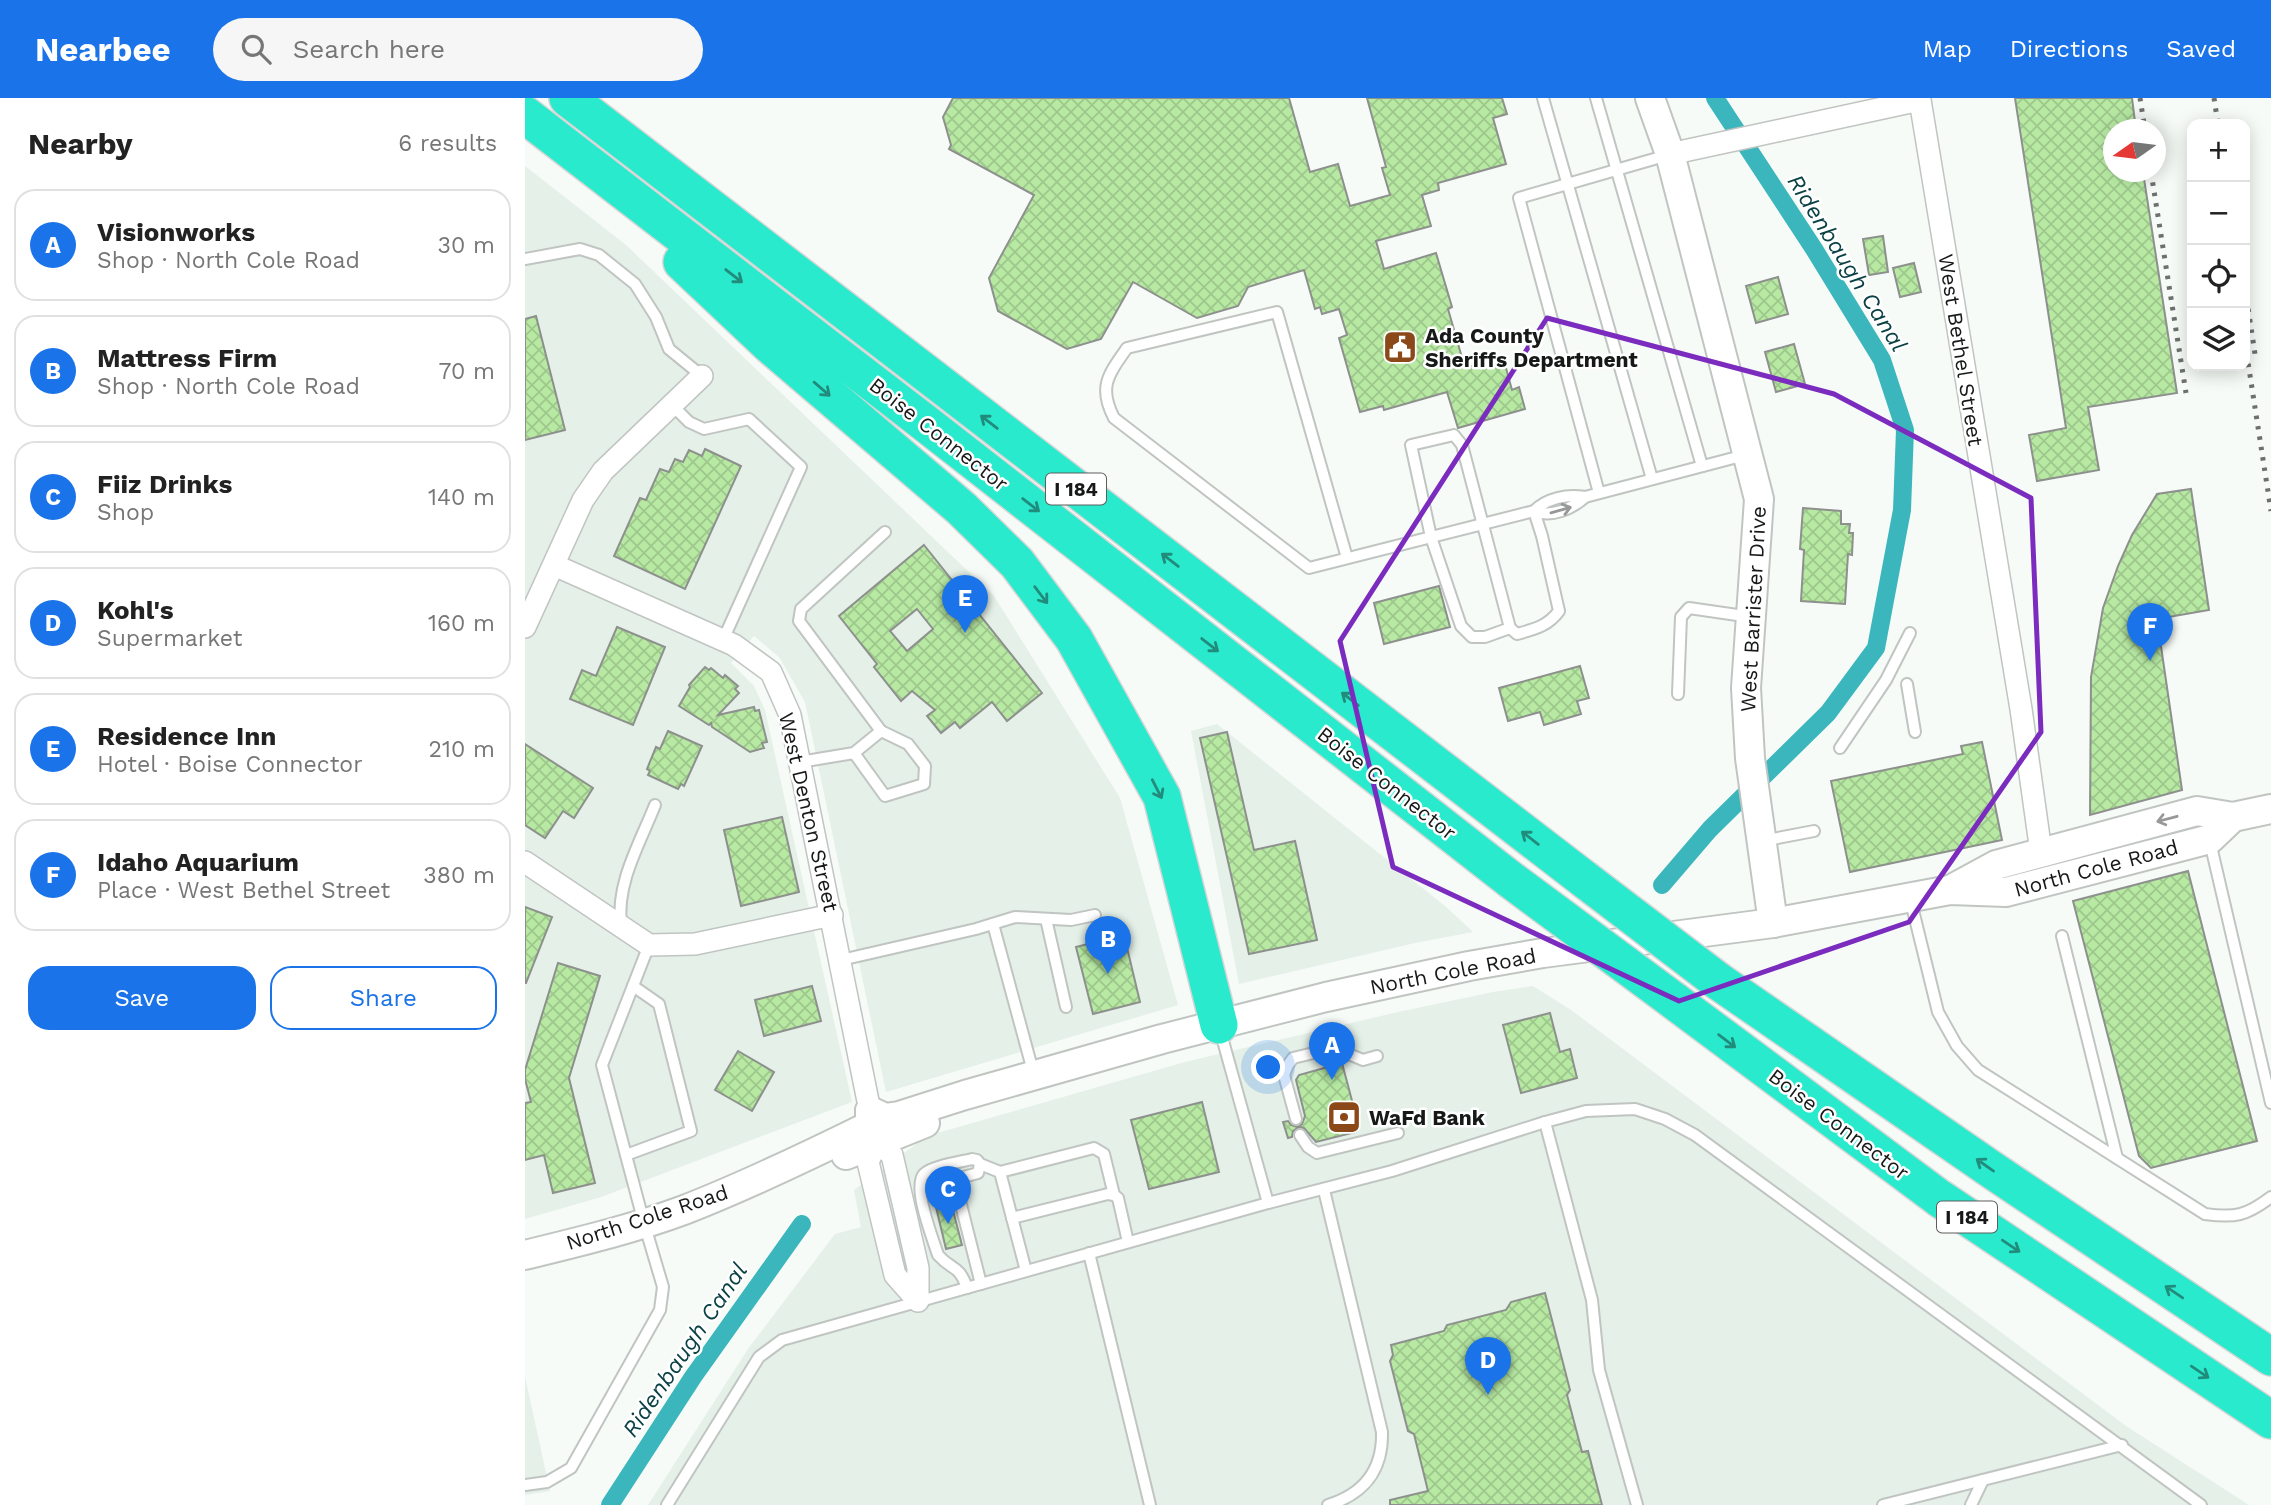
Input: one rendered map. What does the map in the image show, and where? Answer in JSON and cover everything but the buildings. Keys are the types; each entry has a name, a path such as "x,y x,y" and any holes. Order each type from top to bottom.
{"highway":[{"name":"Boise Connector","path":"568,98 1718,981 2004,1178 2271,1357"},
{"name":"Boise Connector","path":"525,116 926,424 1511,880 1939,1198 2271,1420"},
{"path":"525,116 770,345 961,508 1017,563 1074,639 1162,797 1219,1025"}],"main road":[{"name":"West Barrister Drive","path":"1650,98 1670,154 1759,499 1746,688 1750,758 1773,923"},
{"name":"North Cole Road","path":"1949,890 1996,865 2197,811 2233,817 2271,808"},
{"name":"North Cole Road","path":"525,1255 683,1210 767,1174 784,1154 870,1111 941,1089 965,1095 1326,997 1469,966 1543,953 1773,923 1949,890 2006,892 2210,839 2233,817"},
{"name":"North Cole Road","path":"767,1174 795,1177 948,1114 965,1095"}],"street":[{"name":"West Bethel Street","path":"1670,154 1920,99 2021,709 2042,852"},
{"path":"525,627 583,500 603,471 702,376"},
{"name":"West Denton Street","path":"554,565 734,645 771,672 790,715 870,1111"},
{"path":"525,862 649,945 695,944 832,915"},
{"path":"877,1142 868,1162 895,1275 918,1301"}],"lane":[{"path":"1543,98 1651,480"},
{"path":"1596,98 1702,466"},
{"path":"1599,493 1519,198 1670,154"},
{"path":"525,259 580,248 599,255 635,285 656,317 669,349 702,376"},
{"path":"1347,558 1277,312 1126,348 1107,376 1108,406 1114,418 1309,568 1534,511 1542,503 1573,495 1585,497 1749,454"},
{"path":"672,405 689,422 704,429 749,419 801,467 723,640"},
{"path":"1510,628 1485,637 1472,637 1461,626 1431,537 1411,445 1454,435 1462,445 1510,628 1517,634 1543,627 1559,611 1534,511"},
{"path":"854,752 885,796 923,784 925,766 908,744 881,731 799,621 801,609 885,532"},
{"path":"1678,694 1681,617 1689,608 1751,617"},
{"path":"1840,748 1886,680 1910,633"},
{"path":"1907,684 1915,732"},
{"path":"800,762 854,752 881,731"},
{"path":"621,924 618,904 624,883 655,806"},
{"path":"1762,841 1814,831"},
{"path":"2210,839 2271,1103"},
{"path":"1910,898 1938,1012 1957,1046 1978,1070 2204,1214 2229,1217 2255,1209 2271,1197"},
{"path":"841,960 1015,917 1070,920 1095,915"},
{"path":"1047,919 1066,1007"},
{"path":"993,924 1034,1075"},
{"path":"2062,936 2117,1158"},
{"path":"525,1485 547,1482 571,1468 660,1310 663,1287 602,1065 649,945"},
{"path":"626,1156 691,1131 659,1004 633,986"},
{"path":"1219,1025 1268,1202"},
{"path":"1296,1119 1284,1075 1293,1058 1334,1048 1363,1060 1377,1056"},
{"path":"667,1505 759,1357 782,1340 1268,1202 1392,1171 1545,1122 1586,1111 1635,1109 1665,1119 1695,1135 2201,1505"},
{"path":"1545,1122 1593,1300 1599,1370 1637,1505"},
{"path":"1300,1135 1308,1147 1317,1153 1398,1133"},
{"path":"967,1288 958,1269 938,1255 920,1192 921,1180 930,1170 972,1159 1000,1172 1094,1149 1104,1154 1128,1242"},
{"path":"980,1164 978,1173 960,1178 956,1185 981,1284"},
{"path":"1000,1172 1026,1271"},
{"path":"1324,1190 1382,1432 1383,1448 1363,1486 1343,1500 1328,1505"},
{"path":"1012,1218 1108,1194 1114,1195"},
{"path":"1089,1253 1150,1505"},
{"path":"1883,1505 2122,1446"},
{"path":"1971,1505 1983,1480"}],"highlighted area":[{"path":"1547,318 1834,394 2031,498 2041,732 1909,922 1679,1001 1393,867 1340,641"}],"shaded area":[{"path":"525,166 626,245 994,596 1120,798 1178,1005 886,1092 805,702 779,657 754,636 731,663 754,686 765,710 852,1102 601,1197 525,1219"},
{"path":"1217,724 1445,906 1473,932 1239,984 1191,731"},
{"path":"1533,986 1571,1010 2126,1426 2249,1505 648,1505 748,1349 835,1234 861,1227 854,1190 927,1136 1185,1062 1398,1012"},
{"path":"525,1377 550,1491 525,1495"}],"waterway":[{"name":"Ridenbaugh Canal","path":"1662,885 1710,829 1828,713 1876,648 1902,510 1905,430 1882,360 1814,249 1715,98"},
{"name":"Ridenbaugh Canal","path":"610,1505 693,1377 802,1224"}],"railway":[{"path":"2140,98 2143,119"},
{"path":"2214,98 2217,119"},
{"path":"2153,182 2186,393"},
{"path":"2248,308 2255,354"},
{"path":"2249,371 2271,511"}],"place":[{"name":"Ada County Sheriffs Department","path":"1400,347"},
{"name":"Residence Inn","path":"965,633"},
{"name":"Idaho Aquarium","path":"2150,661"},
{"name":"Mattress Firm","path":"1108,974"},
{"name":"Visionworks","path":"1332,1080"},
{"name":"WaFd Bank","path":"1344,1117"},
{"name":"Fiiz Drinks","path":"948,1224"},
{"name":"Kohl's","path":"1488,1395"}]}
